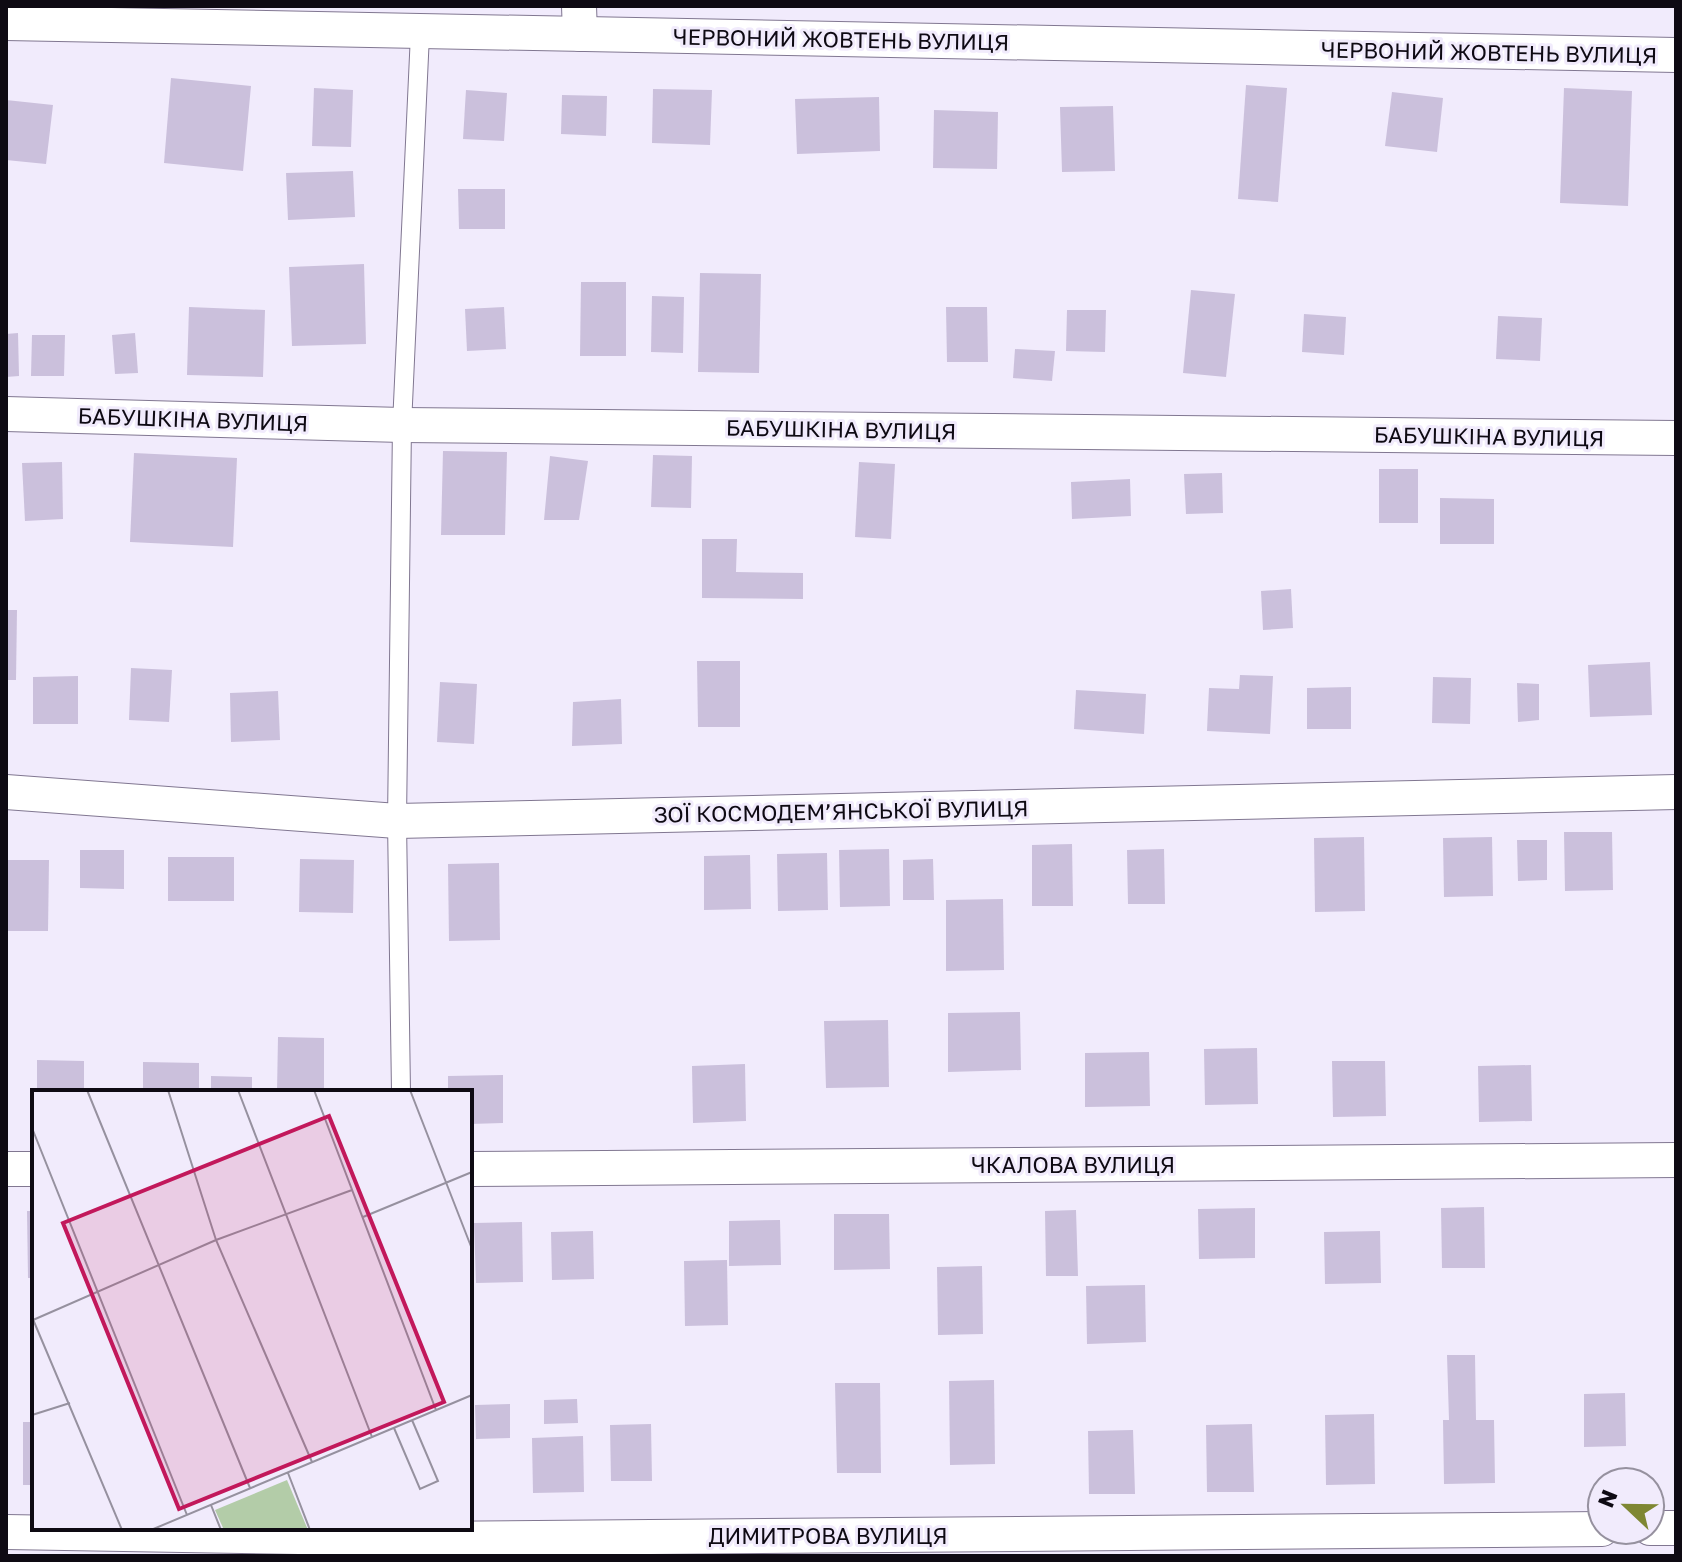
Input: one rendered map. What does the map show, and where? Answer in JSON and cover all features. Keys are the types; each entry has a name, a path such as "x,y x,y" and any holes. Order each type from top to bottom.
{"street":[{"name":"ЧЕРВОНИЙ ЖОВТЕНЬ ВУЛИЦЯ","path":"6,23 420,34 579,20 1676,55"},
{"name":"БАБУШКІНА ВУЛИЦЯ","path":"6,414 402,425 1676,438"},
{"name":"ЗОЇ КОСМОДЕМ’ЯНСЬКОЇ ВУЛИЦЯ","path":"6,792 397,821 1676,792"},
{"name":"ЧКАЛОВА ВУЛИЦЯ","path":"472,1169 1676,1160"},
{"path":"6,1169 32,1169"},
{"name":"ДИМИТРОВА ВУЛИЦЯ","path":"6,1532 420,1541 1586,1529"}],"lane":[{"path":"401,1090 397,821 402,425 420,34"}],"building":[{"path":"171,78 251,86 243,171 164,163"},
{"path":"1246,85 1287,88 1278,202 1238,199"},
{"path":"314,88 353,90 351,147 312,146"},
{"path":"1564,88 1632,91 1628,206 1560,203"},
{"path":"653,89 712,90 710,145 652,143"},
{"path":"466,90 507,93 504,141 463,139"},
{"path":"1392,92 1443,98 1437,152 1385,146"},
{"path":"562,95 607,96 606,136 561,134"},
{"path":"879,97 880,151 797,154 795,99"},
{"path":"6,100 53,105 46,164 6,160"},
{"path":"1113,106 1115,171 1062,172 1060,107"},
{"path":"934,110 998,112 997,169 933,168"},
{"path":"353,171 355,217 288,220 286,173"},
{"path":"458,189 505,189 505,229 459,229"},
{"path":"364,264 366,344 292,346 289,267"},
{"path":"700,273 761,274 759,373 698,372"},
{"path":"581,282 626,282 626,356 580,356"},
{"path":"1191,290 1235,294 1226,377 1183,373"},
{"path":"652,296 684,297 683,353 651,352"},
{"path":"189,307 265,310 263,377 187,375"},
{"path":"504,307 506,349 467,351 465,309"},
{"path":"946,307 987,307 988,362 947,362"},
{"path":"1067,310 1106,310 1105,352 1066,351"},
{"path":"1304,314 1346,317 1344,355 1302,352"},
{"path":"1498,316 1542,318 1540,361 1496,359"},
{"path":"18,333 19,376 6,377 6,334"},
{"path":"135,333 138,373 115,374 112,335"},
{"path":"32,335 65,335 64,376 31,376"},
{"path":"1015,349 1055,351 1052,381 1013,378"},
{"path":"443,451 507,452 505,535 441,535"},
{"path":"134,453 237,458 233,547 130,542"},
{"path":"653,455 692,456 691,508 651,507"},
{"path":"550,456 588,461 579,520 544,520"},
{"path":"62,462 63,519 25,521 22,463"},
{"path":"859,462 895,464 891,539 855,537"},
{"path":"1379,469 1418,469 1418,523 1379,523"},
{"path":"1222,473 1223,513 1186,514 1184,474"},
{"path":"1130,479 1131,516 1072,519 1071,482"},
{"path":"1440,498 1494,499 1494,544 1440,544"},
{"path":"702,539 737,539 736,572 803,573 803,599 702,598"},
{"path":"1291,589 1293,628 1263,630 1261,591"},
{"path":"6,610 17,610 16,680 6,680"},
{"path":"697,661 740,661 740,727 698,727"},
{"path":"1650,662 1652,715 1590,717 1588,665"},
{"path":"131,668 172,670 169,722 129,720"},
{"path":"1240,675 1273,676 1270,734 1207,731 1209,688 1239,689"},
{"path":"78,676 78,724 33,724 33,677"},
{"path":"1433,677 1471,678 1470,724 1432,723"},
{"path":"440,682 477,684 474,744 437,742"},
{"path":"1517,683 1539,684 1539,720 1518,722"},
{"path":"1351,687 1351,729 1307,729 1307,688"},
{"path":"1076,690 1146,694 1144,734 1074,729"},
{"path":"278,691 280,740 231,742 230,693"},
{"path":"621,699 622,744 572,746 573,702"},
{"path":"1564,832 1612,832 1613,890 1565,891"},
{"path":"1364,837 1365,911 1315,912 1314,838"},
{"path":"1492,837 1493,896 1444,897 1443,838"},
{"path":"1517,840 1547,840 1547,880 1518,881"},
{"path":"1072,844 1073,906 1032,906 1032,845"},
{"path":"889,849 890,906 840,907 839,850"},
{"path":"1164,849 1165,904 1128,904 1127,850"},
{"path":"80,850 124,850 124,889 80,888"},
{"path":"827,853 828,910 778,911 777,854"},
{"path":"750,855 751,909 704,910 704,856"},
{"path":"168,857 234,857 234,901 168,901"},
{"path":"300,859 354,860 353,913 299,912"},
{"path":"933,859 934,900 903,900 903,860"},
{"path":"6,860 49,860 48,931 6,931"},
{"path":"499,863 500,940 449,941 448,864"},
{"path":"1003,899 1004,970 946,971 946,900"},
{"path":"1020,1012 1021,1070 948,1072 948,1013"},
{"path":"888,1020 889,1087 826,1088 824,1021"},
{"path":"278,1037 324,1038 324,1090 277,1090"},
{"path":"1257,1048 1258,1104 1205,1105 1204,1049"},
{"path":"1149,1052 1150,1106 1085,1107 1085,1053"},
{"path":"37,1060 84,1061 84,1090 37,1090"},
{"path":"1332,1061 1385,1061 1386,1116 1333,1117"},
{"path":"143,1062 199,1063 199,1090 143,1090"},
{"path":"745,1064 746,1121 693,1123 692,1066"},
{"path":"1531,1065 1532,1121 1479,1122 1478,1066"},
{"path":"503,1075 503,1123 472,1124 472,1090 448,1090 448,1076"},
{"path":"211,1076 252,1077 252,1090 211,1090"},
{"path":"1484,1207 1485,1268 1442,1268 1441,1208"},
{"path":"1255,1208 1255,1258 1199,1259 1198,1209"},
{"path":"1076,1210 1078,1276 1046,1276 1045,1211"},
{"path":"27,1211 32,1211 32,1278 28,1278"},
{"path":"834,1214 889,1214 890,1269 834,1270"},
{"path":"780,1220 781,1265 729,1266 729,1221"},
{"path":"522,1222 523,1282 476,1283 474,1223"},
{"path":"593,1231 594,1279 552,1280 551,1232"},
{"path":"1380,1231 1381,1283 1325,1284 1324,1232"},
{"path":"727,1260 728,1325 685,1326 684,1261"},
{"path":"982,1266 983,1334 938,1335 937,1267"},
{"path":"1145,1285 1146,1342 1087,1344 1086,1286"},
{"path":"1447,1355 1475,1355 1476,1420 1494,1420 1495,1483 1444,1484 1443,1420 1449,1420"},
{"path":"994,1380 995,1464 950,1465 949,1381"},
{"path":"835,1383 880,1383 881,1473 837,1473"},
{"path":"1625,1393 1626,1446 1584,1447 1584,1394"},
{"path":"577,1399 578,1423 544,1424 544,1400"},
{"path":"510,1404 510,1438 476,1439 475,1405"},
{"path":"1374,1414 1375,1484 1326,1485 1325,1415"},
{"path":"23,1422 32,1422 32,1485 23,1485"},
{"path":"651,1424 652,1481 611,1481 610,1425"},
{"path":"1252,1424 1254,1492 1207,1492 1206,1425"},
{"path":"1133,1430 1135,1494 1089,1494 1088,1431"},
{"path":"583,1436 584,1492 533,1493 532,1438"}]}
